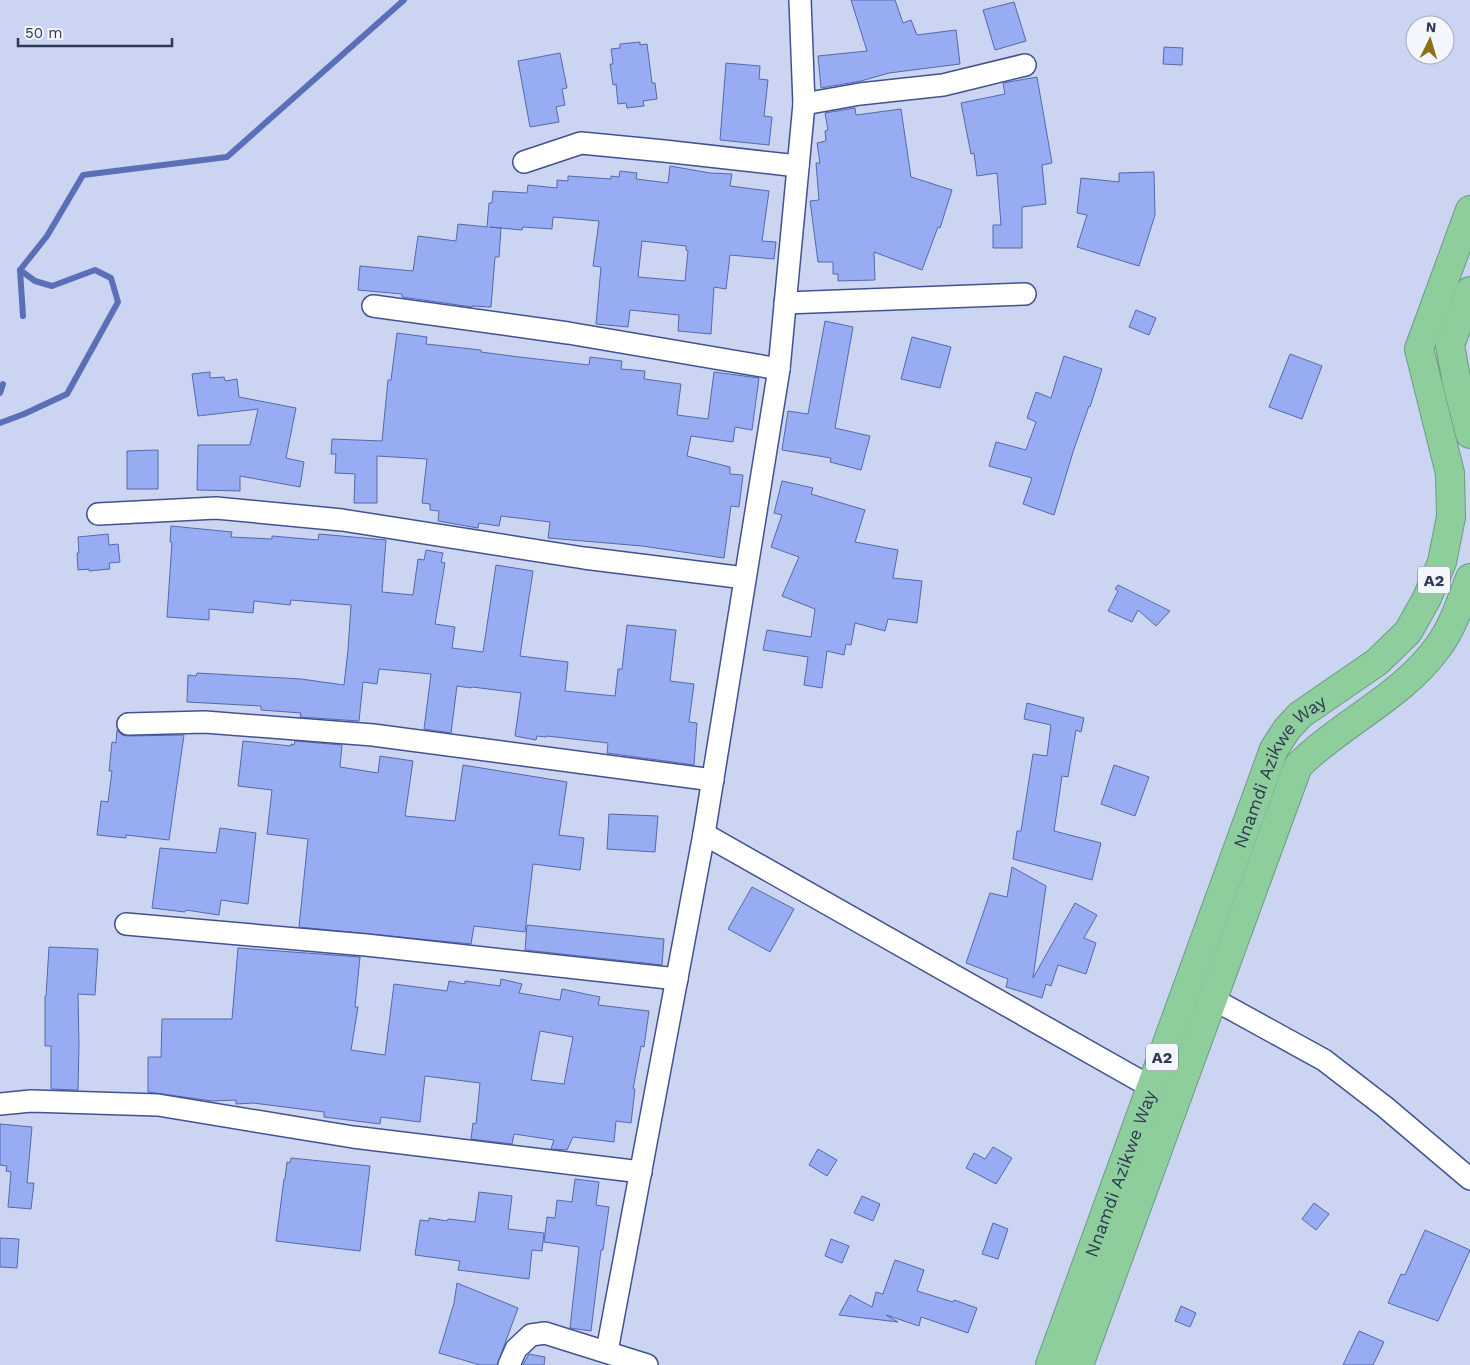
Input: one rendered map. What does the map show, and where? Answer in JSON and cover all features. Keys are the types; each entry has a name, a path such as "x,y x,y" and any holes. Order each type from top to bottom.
{"highway":[{"name":"Nnamdi Azikwe Way","path":"1050,1365 1274,749 1287,729 1300,715 1377,662 1408,632 1427,598 1442,562 1451,517 1450,473 1419,349 1470,210"},
{"path":"1470,291 1450,345 1470,434"},
{"name":"Nnamdi Azikwe Way","path":"1079,1365 1298,766 1315,748 1408,680 1438,647 1458,611 1470,578"}],"street":[{"path":"607,1351 704,834 779,368 804,104 800,0"},
{"path":"804,104 860,94 943,85 1025,65"},
{"path":"524,162 581,143 664,150 798,166"},
{"path":"785,303 1025,294"},
{"path":"373,306 568,333 779,368"},
{"path":"98,514 216,508 342,520 584,558 745,578"},
{"path":"128,724 206,722 373,735 713,780"},
{"path":"704,834 1151,1086"},
{"path":"126,924 366,945 677,979"},
{"path":"1213,999 1324,1060 1385,1107 1470,1179"},
{"path":"0,1104 31,1101 158,1104 353,1137 641,1172"},
{"path":"509,1365 516,1349 531,1334 544,1333 607,1351 647,1365"}],"building":[{"path":"851,0 895,0 903,23 911,20 917,35 956,30 960,64 889,73 861,81 821,88 818,56 867,51"},
{"path":"1014,2 1026,41 995,50 983,10"},
{"path":"640,42 640,45 647,44 652,83 655,83 657,99 643,101 644,106 627,108 626,103 618,104 616,84 613,85 610,64 613,64 611,49 620,48 620,44"},
{"path":"1164,47 1183,48 1182,65 1163,64"},
{"path":"560,53 567,88 562,89 565,105 556,107 559,122 530,127 518,61"},
{"path":"726,63 760,66 759,79 768,80 764,116 772,117 769,145 720,140"},
{"path":"1037,77 1052,163 1042,165 1046,204 1022,207 1022,248 993,248 993,225 1001,225 997,173 977,176 974,153 971,154 961,103 1005,94 1003,83"},
{"path":"855,108 856,115 901,109 911,177 952,190 940,228 938,227 922,270 874,252 875,280 838,281 838,274 833,274 833,262 818,262 810,201 819,200 816,163 820,163 817,143 826,141 825,131 828,130 825,113"},
{"path":"670,166 710,173 732,174 730,186 769,191 762,241 776,242 774,259 730,255 726,289 714,287 711,334 678,331 679,315 630,310 628,327 596,324 601,267 593,266 599,221 553,217 552,229 523,227 522,230 501,228 499,257 495,257 491,307 472,307 402,297 402,294 358,290 360,266 413,271 418,236 456,241 458,224 487,227 489,203 492,203 493,191 527,193 528,185 557,188 557,180 568,181 568,176 611,179 611,176 619,177 620,171 637,173 636,179 668,183","holes":["642,241 686,246 688,251 685,281 638,277"]},
{"path":"1154,172 1155,215 1139,266 1077,247 1087,215 1077,213 1081,178 1119,182 1119,173"},
{"path":"1136,310 1156,318 1149,335 1129,327"},
{"path":"825,321 853,327 835,428 870,436 861,470 830,462 831,458 782,450 788,411 808,414"},
{"path":"397,333 427,337 426,344 481,350 481,352 519,357 589,365 590,357 622,361 621,369 645,371 644,379 681,384 677,415 708,419 714,372 759,378 752,430 735,427 733,442 691,436 687,456 730,467 730,474 743,475 739,507 731,506 724,558 642,546 548,538 550,522 501,516 499,526 479,523 478,528 438,521 439,511 430,510 430,504 422,503 427,459 377,456 377,503 354,503 355,474 335,473 336,454 331,454 332,439 382,441 388,380 391,380"},
{"path":"912,337 951,347 940,388 901,379"},
{"path":"1290,354 1322,366 1302,419 1269,407"},
{"path":"1064,356 1102,369 1073,452 1054,515 1023,504 1032,478 989,466 996,442 1026,450 1036,422 1027,418 1036,392 1051,398"},
{"path":"210,372 210,378 224,377 225,381 237,379 239,397 296,408 286,458 304,462 300,487 240,476 240,491 197,490 198,445 250,445 258,409 198,416 192,374"},
{"path":"158,450 158,489 127,489 127,451"},
{"path":"782,481 813,488 811,494 865,510 855,542 898,550 893,578 922,581 917,623 888,619 885,631 855,623 851,645 846,644 844,655 827,651 822,688 804,685 808,657 763,650 767,630 811,637 815,609 782,596 799,557 771,547 782,515 774,513"},
{"path":"171,526 232,532 231,537 272,539 272,536 318,540 319,534 386,540 382,592 413,595 418,559 424,560 426,550 443,553 441,562 445,563 435,624 455,627 452,648 483,652 496,565 533,571 520,656 568,662 565,691 615,696 618,669 622,669 627,625 676,630 670,681 694,684 689,722 697,723 694,765 607,753 608,743 547,736 537,736 536,740 515,736 521,693 457,686 451,733 424,729 431,674 379,669 377,684 363,682 359,721 300,717 301,713 261,710 261,706 187,702 188,675 196,676 197,673 301,679 344,685 351,605 291,600 290,605 254,601 253,613 209,609 209,620 167,617 172,542 170,542"},
{"path":"108,534 109,545 118,544 120,562 109,563 110,569 78,570 78,537"},
{"path":"1118,585 1170,611 1156,626 1138,610 1132,622 1108,611 1118,591 1115,589"},
{"path":"1027,703 1084,718 1081,732 1076,730 1068,777 1062,776 1054,831 1101,843 1092,880 1013,859 1017,831 1021,831 1033,754 1047,756 1051,725 1024,719"},
{"path":"117,730 122,735 128,736 184,735 169,840 126,835 126,838 97,835 101,801 108,802 112,771 109,771 112,742 116,743"},
{"path":"243,741 291,746 291,744 294,745 295,741 342,745 340,767 378,773 380,756 413,761 405,816 455,821 463,765 567,782 559,835 584,838 580,870 533,864 525,932 474,926 471,944 299,927 308,839 267,834 272,790 238,786"},
{"path":"1114,765 1149,777 1135,816 1101,804"},
{"path":"609,814 658,816 655,852 607,849"},
{"path":"220,828 256,833 248,904 221,900 219,915 186,910 185,912 152,908 160,848 216,853"},
{"path":"1012,867 1046,886 1033,978 1075,903 1097,915 1084,938 1096,943 1086,974 1058,965 1051,986 1046,984 1042,998 1006,987 1008,979 966,963 990,893 1007,897"},
{"path":"752,887 794,909 770,952 728,929"},
{"path":"527,925 664,939 662,965 525,950"},
{"path":"49,947 98,949 95,995 78,994 78,1090 51,1089 51,1046 45,1046 45,996"},
{"path":"238,948 360,957 355,1007 358,1007 351,1050 385,1055 394,984 447,991 449,981 465,984 465,981 500,986 501,979 522,984 519,993 560,1000 562,989 600,997 598,1005 649,1011 644,1047 641,1046 633,1089 635,1089 631,1123 616,1121 614,1142 573,1137 567,1150 551,1149 554,1140 514,1134 512,1144 471,1139 473,1123 476,1124 480,1083 425,1076 420,1122 381,1117 380,1124 324,1117 324,1112 253,1103 236,1104 236,1100 212,1101 148,1092 148,1057 161,1057 162,1019 232,1019","holes":["540,1031 573,1037 564,1084 531,1080"]},
{"path":"0,1124 32,1127 27,1183 34,1183 31,1209 8,1207 11,1172 6,1171 7,1166 0,1165"},
{"path":"993,1147 1012,1158 996,1184 966,1168 974,1153 985,1159"},
{"path":"818,1149 837,1160 827,1176 809,1165"},
{"path":"291,1158 370,1166 360,1251 276,1241 287,1162 290,1163"},
{"path":"575,1179 599,1182 596,1205 609,1207 603,1250 601,1250 591,1331 570,1328 579,1247 544,1242 547,1217 555,1218 557,1200 572,1202"},
{"path":"479,1192 512,1196 508,1229 544,1233 542,1251 532,1250 529,1279 458,1270 460,1261 415,1255 420,1220 429,1221 429,1218 475,1222"},
{"path":"862,1196 880,1204 873,1221 854,1213"},
{"path":"1314,1203 1329,1214 1316,1230 1302,1219"},
{"path":"993,1223 1008,1229 998,1259 982,1254"},
{"path":"1425,1230 1470,1250 1438,1321 1388,1303 1401,1274 1405,1275"},
{"path":"0,1238 19,1239 17,1268 0,1267"},
{"path":"831,1239 849,1246 842,1263 825,1256"},
{"path":"895,1260 924,1270 917,1291 977,1308 968,1333 921,1317 919,1326 886,1315 898,1322 839,1315 850,1295 872,1307 876,1292 883,1294"},
{"path":"457,1283 518,1308 497,1365 480,1365 439,1353 454,1303"},
{"path":"1181,1306 1196,1313 1190,1327 1175,1321"},
{"path":"1359,1331 1384,1342 1373,1365 1343,1365"},
{"path":"529,1354 545,1357 544,1365 523,1365"}],"waterway":[{"path":"23,316 20,270 47,236 83,175 227,157 404,0"},
{"path":"0,423 67,394 118,302 111,278 95,270 52,286 35,281 20,270"},
{"path":"0,393 3,384"}]}
